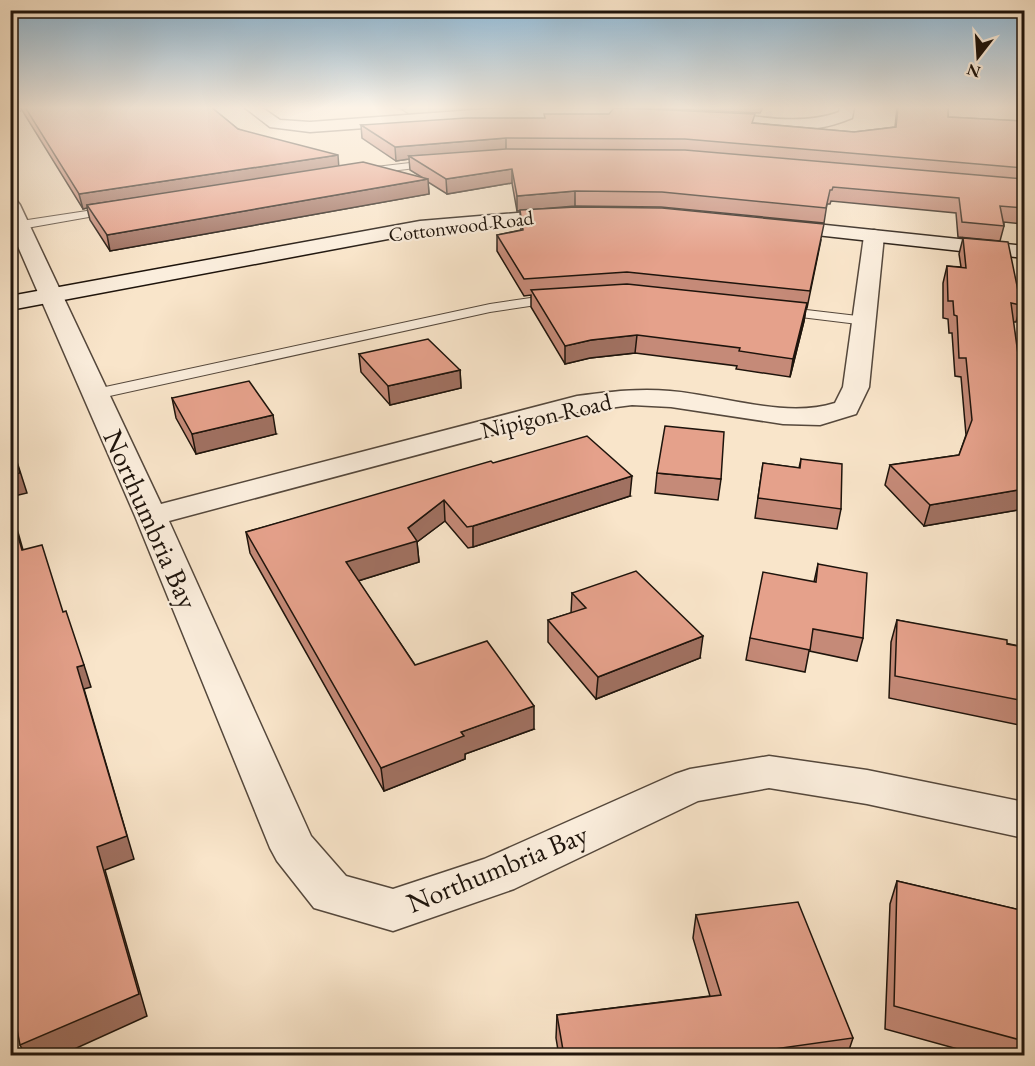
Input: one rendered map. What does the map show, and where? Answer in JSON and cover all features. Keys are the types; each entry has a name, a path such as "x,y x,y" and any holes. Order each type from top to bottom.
{"street":[{"name":"Northumbria Bay","path":"10,205 151,516 293,848 331,893 393,910 497,874 690,786 769,772 867,787 1024,820"},
{"name":"Cottonwood Road","path":"10,303 420,227 494,219 586,214"},
{"path":"762,225 1024,252"},
{"name":"Nipigon Road","path":"151,516 577,404 632,397 671,399 783,416 820,417 846,408 856,387 866,321 874,236"}],"lane":[{"path":"343,174 400,165 447,162"},
{"path":"21,225 124,208"},
{"path":"96,394 490,308 577,297"},
{"path":"762,309 866,321"}],"building":[{"path":"56,157 326,157 79,194"},
{"path":"410,157 764,157 1024,179 1024,208 1000,206 1004,226 962,222 959,198 833,187 830,190 826,208 662,192 575,191 517,196 512,169 446,179"},
{"path":"892,157 1024,157 1024,168"},
{"path":"363,162 428,179 107,235 87,205"},
{"path":"576,207 662,208 824,224 810,291 627,272 524,279 497,235 523,230 520,210"},
{"path":"963,238 1008,242 1021,305 1011,303 1021,376 1024,377 1024,489 930,505 890,465 959,455 972,420 966,358 959,358 957,316 954,315 953,301 948,301 947,266 966,268"},
{"path":"627,284 807,303 793,359 739,351 740,348 637,335 591,340 565,346 531,290"},
{"path":"428,339 460,370 388,386 359,354"},
{"path":"249,381 273,415 192,434 172,398"},
{"path":"665,426 724,432 721,479 657,473"},
{"path":"587,436 632,476 467,527 444,500 408,528 417,541 346,562 415,665 487,641 534,706 461,732 464,736 381,768 246,532 491,461 493,463"},
{"path":"10,441 20,473 10,475"},
{"path":"801,459 842,464 841,509 758,498 763,463 800,468"},
{"path":"10,508 22,550 42,545 63,612 66,611 84,665 77,667 127,836 97,847 139,994 20,1045 10,994"},
{"path":"818,564 867,573 863,638 813,629 810,650 750,638 763,572 816,582"},
{"path":"636,571 703,636 598,677 548,620 586,608 572,593"},
{"path":"897,620 1007,640 1007,644 1024,647 1024,701 895,676"},
{"path":"897,881 1024,911 1024,1041 894,1006"},
{"path":"798,902 853,1038 724,1056 564,1056 557,1015 721,995 696,915"}]}
